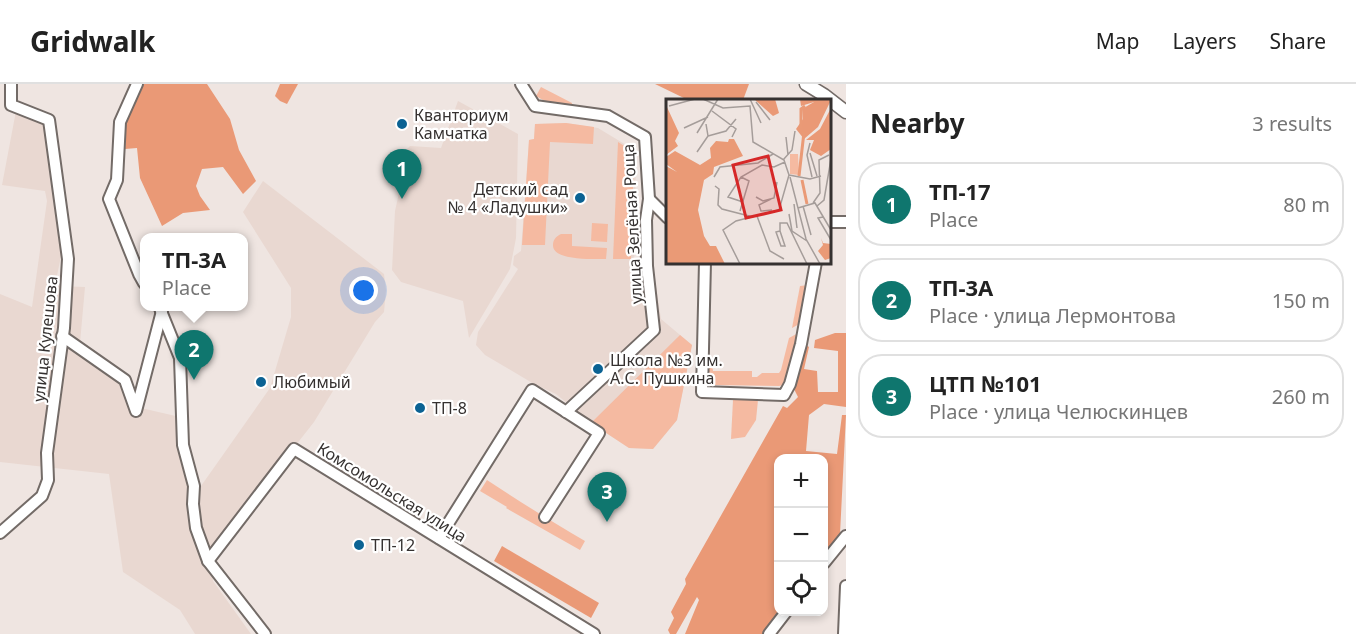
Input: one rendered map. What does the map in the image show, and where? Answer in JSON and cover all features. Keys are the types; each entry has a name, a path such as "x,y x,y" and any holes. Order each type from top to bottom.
{"street":[{"name":"улица Кулешова","path":"0,532 42,496 48,480 47,453 64,328 68,259 49,120 11,105 11,84"},
{"path":"137,84 120,122 117,180 109,200 140,276"},
{"name":"улица Зелёная Роща","path":"521,84 535,106 608,117 645,137 649,200 646,220 647,266 654,330 566,412"},
{"path":"806,84 829,99"},
{"path":"831,100 846,112"},
{"path":"649,200 666,216"},
{"path":"705,264 702,392 784,394 790,384 801,344 816,264"},
{"path":"62,336 125,380 136,411 161,311"},
{"path":"162,311 180,358 183,445 194,486 193,504 196,528 208,561 265,634"},
{"path":"439,538 532,390 599,433 545,517"},
{"name":"Комсомольская улица","path":"208,561 294,449 439,538 581,631 594,634"},
{"path":"825,562 846,536"},
{"path":"844,634 846,586"},
{"path":"769,634 783,616"}],"shaded area":[{"path":"144,84 207,84 230,119 239,150 256,181 243,194 223,167 202,169 196,186 210,210 183,213 162,226 140,178 137,148 125,149 126,123"},
{"path":"280,84 298,84 287,104 275,96"},
{"path":"655,84 749,84 743,99 686,99"},
{"path":"541,87 572,103 572,106 550,104 536,96"},
{"path":"458,101 518,134 516,238 510,269 469,338 463,301 401,282 392,270 395,211 399,193 402,193 403,153 410,146 441,148"},
{"path":"16,111 45,122 62,251 55,286 85,287 79,354 136,392 141,408 180,417 193,488 201,486 270,388 291,317 291,288 243,212 263,181 384,274 386,290 384,312 375,322 314,422 212,552 213,581 251,634 195,634 180,610 123,572 109,474 0,462 0,294 32,307 47,201 45,191 2,185"},
{"name":"Школа №3 им. А.С. Пушкина","path":"566,123 598,128 636,151 634,276 655,280 661,319 692,345 677,420 653,449 629,448 591,423 556,394 534,384 485,355 476,345 478,332 518,269 513,265 514,256 521,251 529,140 534,139 535,124"},
{"path":"566,123 594,127 593,144 550,142 545,245 522,245 529,140 534,139 535,124"},
{"path":"618,142 634,152 631,259 613,259"},
{"path":"592,223 608,224 607,242 591,241"},
{"path":"561,234 572,234 572,246 607,248 606,259 584,259 559,254 553,245"},
{"path":"809,285 801,323 792,328 800,286"},
{"path":"800,332 788,379 784,385 713,385 709,380 707,371 712,363 713,371 752,371 752,377 757,377 762,373 779,373 789,338"},
{"path":"835,333 846,333 846,407 824,404 809,415 806,451 837,454 842,415 846,415 840,534 828,549 828,454 774,454 775,616 763,634 685,634 699,600 697,597 676,634 670,634 668,630 674,618 671,612 686,584 685,579 783,406 787,408 798,397 794,389 803,346 809,347 804,369 817,371 818,392 838,392 838,351 814,348 815,340"},
{"path":"680,335 692,345 677,420 653,449 629,448 591,423"},
{"path":"733,400 758,400 756,420 745,437 731,439"},
{"path":"487,480 585,541 580,550 480,491"},
{"path":"502,546 599,603 591,618 494,561"}],"place":[{"name":"Кванториум Камчатка","path":"402,124"},
{"name":"Детский сад № 4 «Ладушки»","path":"580,198"},
{"name":"ТП-17","path":"402,199"},
{"name":"Школа №3 им. А.С. Пушкина","path":"598,369"},
{"name":"ТП-3А","path":"194,380"},
{"name":"Любимый","path":"261,382"},
{"name":"ТП-8","path":"420,408"},
{"name":"ЦТП №101","path":"607,522"},
{"name":"ТП-12","path":"359,545"}]}
